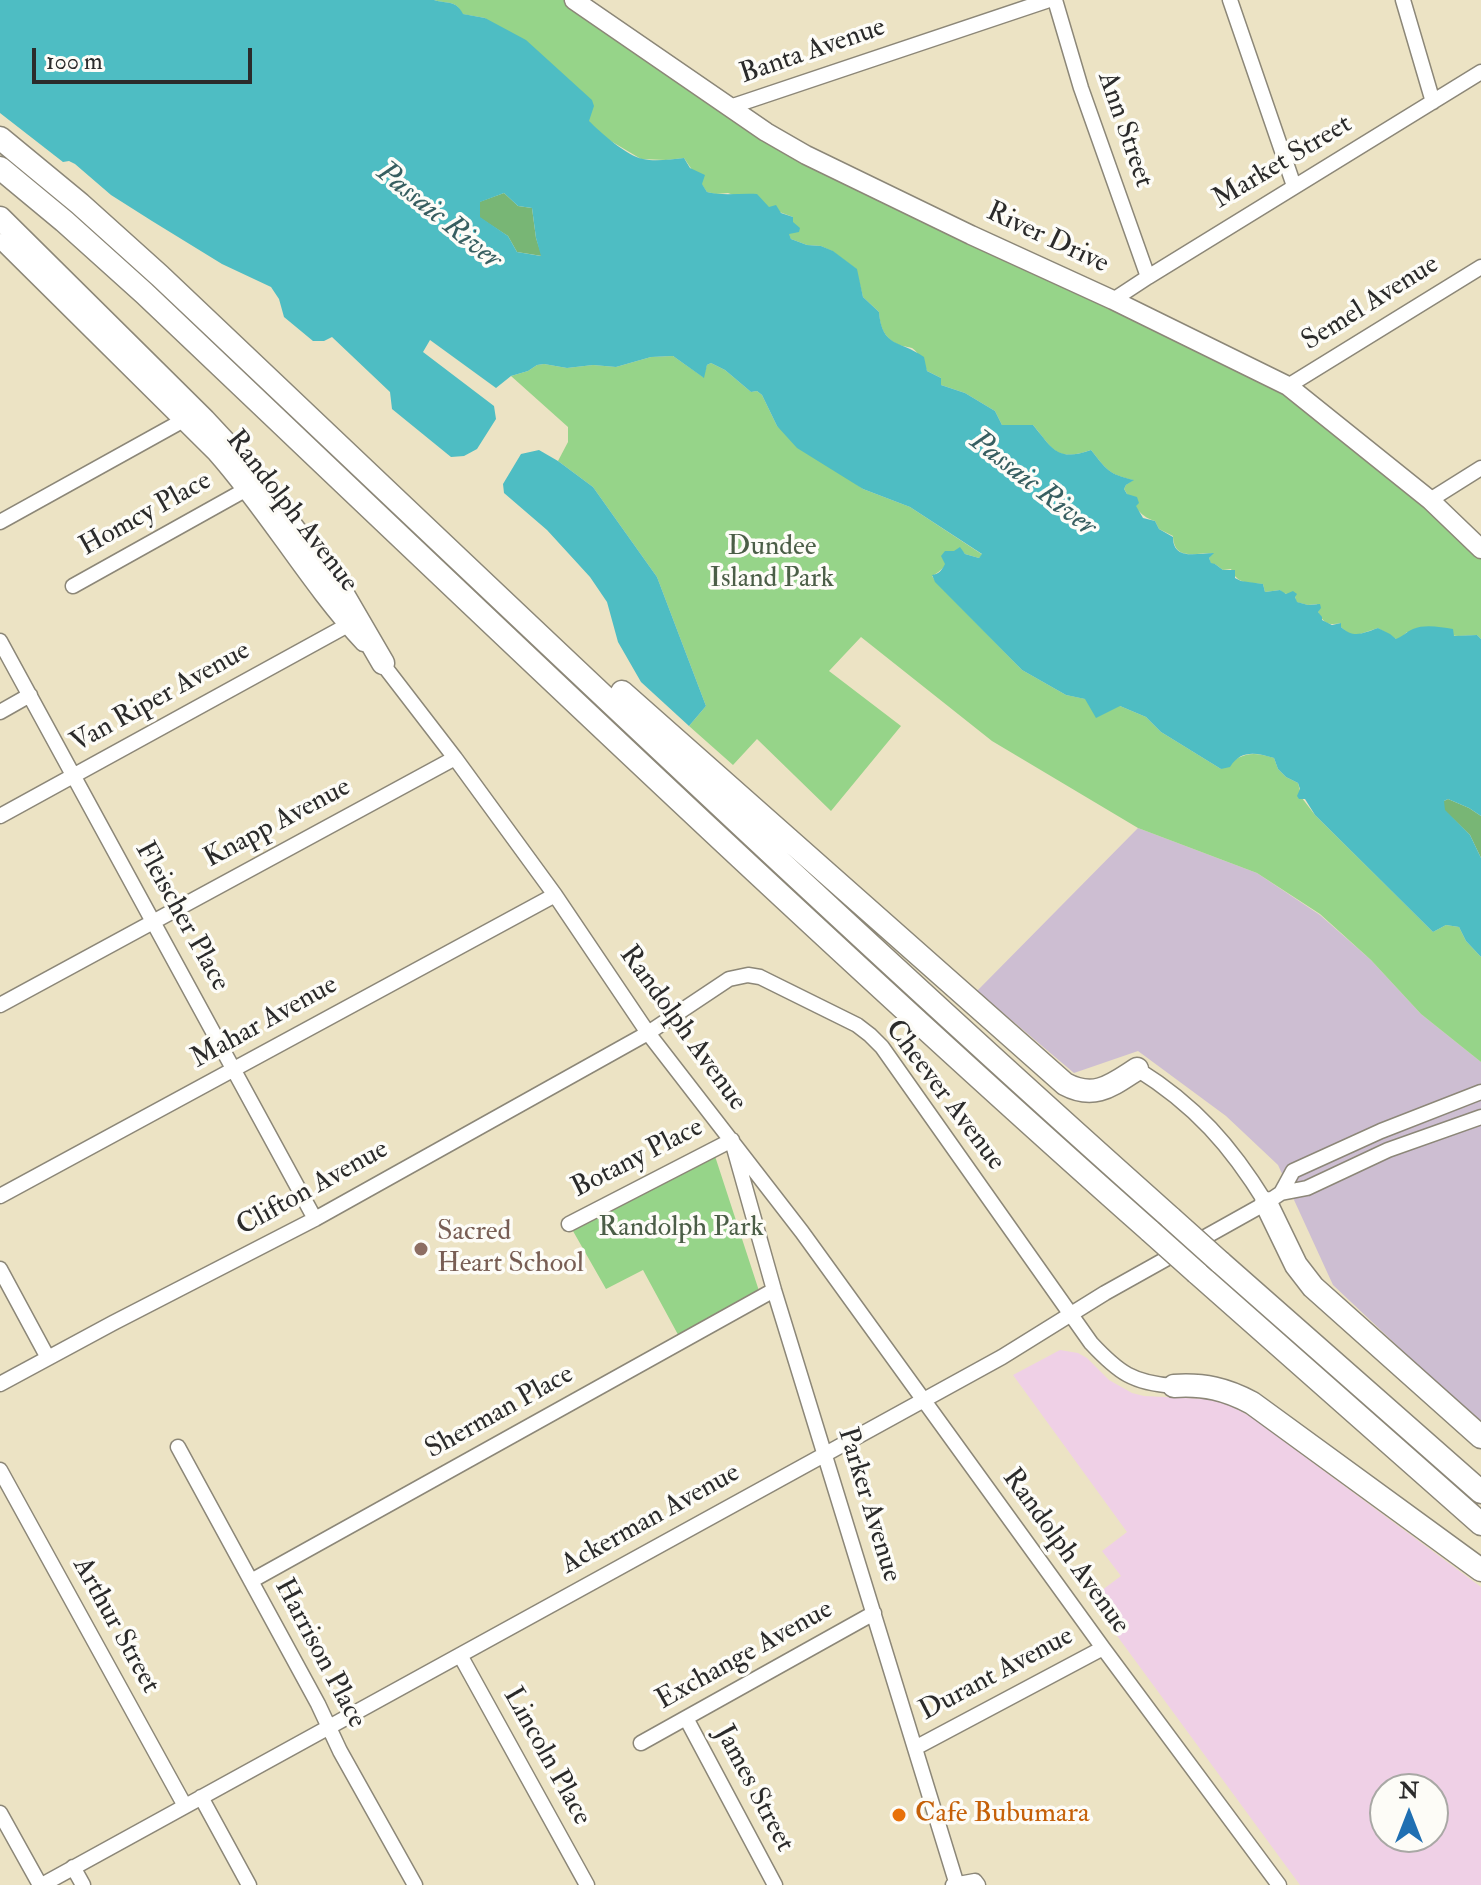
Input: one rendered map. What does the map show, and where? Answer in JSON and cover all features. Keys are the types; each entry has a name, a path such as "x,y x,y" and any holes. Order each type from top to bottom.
{"highway":[{"path":"0,138 160,276 904,978 1481,1492"},
{"path":"0,168 144,293 967,1068 1481,1524"},
{"path":"0,218 245,464 344,596 383,663"},
{"path":"422,524 557,633 1065,1084 1090,1092 1102,1089 1137,1069"},
{"path":"1273,1198 1296,1265 1313,1287 1481,1437"},
{"path":"1174,1386 1220,1388 1252,1403 1481,1570"}],"main road":[{"name":"River Drive","path":"574,0 766,132 831,168 1288,386 1430,500 1481,549"}],"street":[{"name":"Banta Avenue","path":"730,107 1052,0"},
{"name":"Ann Street","path":"1052,0 1148,277"},
{"path":"1230,0 1294,186"},
{"path":"1403,0 1433,102"},
{"name":"Market Street","path":"1113,300 1481,72"},
{"name":"Randolph Avenue","path":"2,248 215,454 346,626 383,663 555,895 648,1033 802,1232 1279,1885"},
{"name":"Semel Avenue","path":"1288,386 1481,267"},
{"path":"0,522 182,421"},
{"path":"1430,500 1481,468"},
{"name":"Homcy Place","path":"73,586 245,490"},
{"name":"Van Riper Avenue","path":"0,816 346,626"},
{"name":"Fleischer Place","path":"0,641 315,1219"},
{"path":"0,712 30,695"},
{"name":"Knapp Avenue","path":"0,1005 455,758"},
{"name":"Mahar Avenue","path":"0,1196 555,895"},
{"name":"Cheever Avenue","path":"648,1033 729,979 748,975 760,977 857,1025 882,1047 1091,1343 1120,1371 1135,1379 1174,1386"},
{"name":"Clifton Avenue","path":"0,1384 315,1219 648,1033"},
{"path":"1137,1069 1174,1094 1209,1125 1240,1164 1273,1198"},
{"name":"Ackerman Avenue","path":"1273,1198 1293,1171 1381,1131 1481,1092"},
{"name":"Ackerman Avenue","path":"41,1885 1002,1357 1137,1274 1273,1198 1307,1188 1388,1150 1481,1117"},
{"name":"Botany Place","path":"569,1224 732,1140"},
{"name":"Parker Avenue","path":"732,1140 774,1290 955,1884"},
{"path":"0,1269 48,1358"},
{"name":"Sherman Place","path":"251,1581 774,1290"},
{"name":"Harrison Place","path":"178,1447 415,1885"},
{"name":"Arthur Street","path":"0,1470 185,1806"},
{"name":"Exchange Avenue","path":"641,1743 874,1613"},
{"name":"Durant Avenue","path":"915,1748 1103,1648"},
{"name":"Lincoln Place","path":"460,1655 587,1885"},
{"name":"James Street","path":"686,1718 775,1885"},
{"path":"201,1797 249,1885"},
{"path":"0,1813 41,1885"},
{"path":"73,1867 83,1885"},
{"path":"955,1884 975,1881 978,1885"}],"shaded area":[{"path":"1138,828 1257,873 1320,915 1371,960 1421,1014 1481,1062 1481,1425 1333,1285 1278,1165 1226,1116 1138,1051 1074,1073 977,991"},
{"path":"1060,1350 1087,1358 1109,1380 1132,1393 1206,1399 1235,1408 1481,1587 1481,1885 1300,1885 1090,1599 1121,1576 1102,1551 1127,1532 1013,1375"}],"green space":[{"path":"434,0 574,0 730,107 1288,386 1481,548 1481,639 1477,635 1407,632 1396,639 1378,628 1349,634 1341,623 1324,621 1317,604 1296,602 1295,596 1280,590 1265,592 1263,584 1244,582 1231,569 1223,570 1211,564 1209,558 1213,553 1181,552 1174,544 1173,536 1159,529 1155,521 1144,516 1133,504 1124,489 1133,480 1109,470 1091,450 1063,454 1046,441 1033,425 1002,425 995,411 965,393 941,385 941,378 927,371 915,350 899,345 886,335 879,312 863,297 856,269 832,251 791,239 788,233 793,217 728,193 707,192 684,158 641,159 604,137 485,18 462,14 454,4"},
{"path":"504,193 518,206 532,208 542,256 517,252 508,236 480,218 479,202"},
{"name":"Dundee Island Park","path":"673,356 703,377 707,365 711,363 725,370 751,392 757,391 762,395 777,426 863,489 910,507 983,555 979,558 961,550 932,576 1022,670 1066,695 1120,706 1146,717 1161,732 1221,769 1246,755 1274,758 1278,769 1298,783 1302,798 1315,815 1433,932 1446,925 1459,927 1466,941 1481,957 1481,1062 1421,1014 1371,960 1320,914 1257,873 1138,828 992,741 861,637 829,671 901,726 831,811 757,739 733,765 689,726 706,706 657,577 593,487 558,461 568,442 568,427 511,376 544,364 567,368 593,365 616,367 651,357"},
{"path":"1448,799 1481,816 1481,858 1470,835 1444,810 1444,801"},
{"name":"Randolph Park","path":"713,1150 761,1297 682,1342 643,1270 606,1289 569,1224"}],"water":[{"name":"Passaic River","path":"0,0 434,0 454,4 463,14 485,18 526,40 592,100 594,106 589,121 622,149 648,160 684,158 690,168 705,175 702,184 707,192 757,194 769,207 776,205 781,213 793,217 793,222 800,228 799,232 789,234 791,239 833,251 857,269 863,297 879,312 888,338 924,357 927,371 941,378 941,385 965,393 995,411 1002,425 1033,425 1057,451 1070,455 1091,450 1109,470 1134,480 1124,489 1127,494 1137,497 1139,503 1136,506 1143,518 1155,521 1159,529 1173,537 1174,545 1181,553 1214,553 1209,558 1211,563 1223,570 1235,570 1235,578 1263,584 1265,592 1280,590 1286,594 1293,591 1297,594 1297,602 1320,604 1318,612 1322,620 1332,625 1341,623 1341,627 1350,633 1359,634 1378,628 1396,639 1413,629 1428,626 1453,629 1454,636 1477,635 1481,639 1481,816 1448,799 1444,801 1445,810 1470,835 1481,858 1481,957 1466,941 1459,927 1446,925 1433,932 1315,815 1305,799 1299,799 1298,783 1278,769 1274,758 1244,755 1230,767 1221,769 1161,732 1146,717 1120,706 1096,718 1085,699 1066,695 1022,670 935,582 932,575 944,566 941,556 945,551 960,547 965,554 979,558 982,554 910,507 863,489 797,448 777,426 762,395 757,391 751,392 725,370 711,363 707,365 704,378 673,356 651,357 616,367 593,365 567,368 544,364 511,376 496,388 430,340 423,352 494,406 496,419 477,449 464,456 451,457 392,409 390,392 332,337 313,341 284,317 279,299 271,287 222,264 111,195 75,164 63,162 0,113","holes":["504,193 518,206 532,208 541,256 517,252 508,236 480,217 480,202"]},
{"path":"539,450 593,487 657,577 706,706 689,726 641,682 618,642 607,602 590,577 547,530 504,493 503,484 521,454"}],"place":[{"name":"Sacred Heart School","path":"421,1249"},
{"name":"Cafe Bubumara","path":"899,1815"}]}
